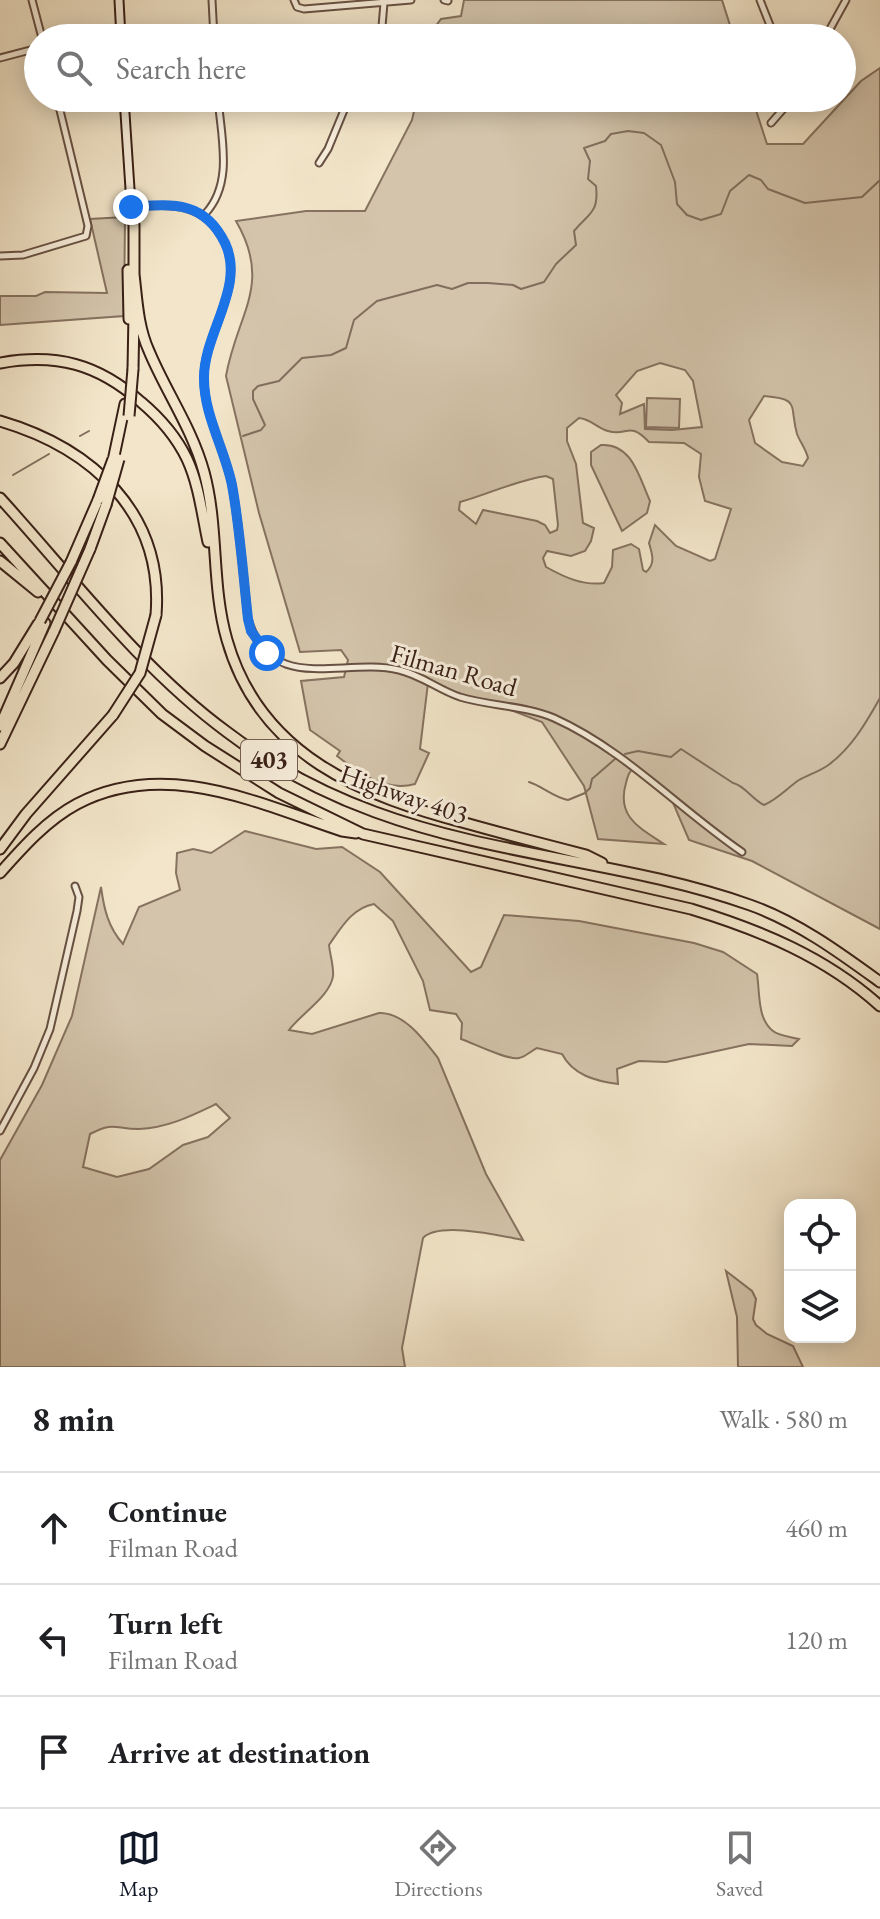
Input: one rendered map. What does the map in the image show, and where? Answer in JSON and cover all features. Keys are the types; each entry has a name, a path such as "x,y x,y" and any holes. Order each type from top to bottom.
{"highway":[{"path":"0,744 90,549 129,416 134,274 132,219"},
{"path":"117,458 131,368 128,225 132,219"},
{"path":"134,274 141,326 148,349 186,424 204,471 210,502 215,571"},
{"path":"0,363 48,359 84,366 116,381 160,419 175,438 193,475 215,571 226,639 237,671 271,723 313,762 363,790 418,810 586,855 608,866"},
{"path":"0,421 66,447 117,489 140,526 154,564 158,592 156,615 140,673 113,715 26,814 0,849"},
{"name":"Highway 403","path":"0,498 178,691 227,732 284,770 332,795 426,830 658,877 752,906 839,952 880,982"},
{"path":"0,726 42,622 80,540 102,502"},
{"name":"Highway 403","path":"0,543 107,660 162,714 205,746 279,793 363,834 691,909 736,923 826,965 880,1006"},
{"path":"0,561 59,607"},
{"path":"0,678 42,622"},
{"path":"0,873 31,839 77,804 113,790 153,783 210,789 342,831 363,834"}],"main road":[{"path":"119,0 120,24"},
{"path":"125,112 132,219"}],"street":[{"path":"32,0 38,24"},
{"path":"212,0 213,24"},
{"path":"294,0 297,7 304,9 411,0"},
{"path":"760,0 769,24"},
{"path":"833,24 846,0"},
{"path":"382,24 384,3"},
{"path":"0,58 24,52"},
{"path":"0,256 23,255 86,236 88,226 60,112"},
{"path":"131,207 177,206 205,214 224,180 219,112"},
{"path":"319,163 337,130 342,112"},
{"path":"771,123 781,112"},
{"name":"Filman Road","path":"205,214 226,246 230,262 226,295 206,360 205,394 232,484 248,619 251,631 267,653 293,667 308,669 395,669 414,674 457,696 552,717 635,769 707,828 742,852"},
{"path":"0,1131 34,1068 50,1029 77,911 79,897 75,886"}],"shaded area":[{"path":"464,0 722,0 730,24 437,24 441,19 461,16"},
{"path":"880,68 880,929 752,861 689,840 671,798 635,766 628,776 624,805 639,827 664,844 598,839 584,786 542,722 493,703 455,697 428,683 420,749 429,753 415,784 394,786 374,780 337,756 340,751 310,730 301,681 344,677 348,660 341,650 300,652 259,513 226,376 252,282 252,263 247,243 236,221 306,211 365,211 414,112 757,112 767,144 803,144 832,112 856,112 856,86","holes":["660,363 685,370 693,381 702,427 645,429 644,404 620,414 622,403 616,395 637,371","764,396 784,399 791,405 797,434 808,458 803,466 782,462 755,443 749,420","579,418 608,431 632,430 649,442 684,443 701,454 699,477 705,501 731,509 715,559 710,561 676,546 655,525 649,543 652,562 646,572 639,549 631,544 613,550 612,567 604,583 581,582 546,567 543,558 547,551 571,556 585,551 594,528 583,523 576,464 567,441 567,428","546,476 553,479 558,525 557,530 550,533 545,525 537,521 483,510 476,524 459,510 460,502"]},
{"path":"125,217 124,316 0,325 0,296 36,296 45,292 107,293 90,219"},
{"path":"647,398 680,399 679,428 646,427"},
{"path":"601,445 612,446 627,456 638,472 650,501 647,513 622,531 591,465 591,452"},
{"path":"245,831 316,849 342,847 380,872 471,972 481,967 504,915 579,921 694,943 723,952 757,974 760,1005 768,1026 779,1034 799,1039 792,1046 749,1044 666,1062 639,1061 617,1069 618,1084 586,1076 572,1067 562,1054 537,1048 521,1057 507,1057 461,1039 462,1023 456,1014 430,1010 423,981 393,921 374,904 366,906 348,920 329,945 333,976 327,990 289,1030 312,1034 379,1013 397,1017 413,1028 438,1058 486,1174 523,1240 456,1230 431,1233 423,1238 402,1348 405,1367 0,1367 0,1160 42,1085 72,1016 101,887 108,917 123,944 139,907 180,890 176,873 177,853 193,849 211,853","holes":["216,1104 230,1118 208,1137 183,1145 149,1169 117,1177 83,1167 90,1134 105,1128 139,1129 169,1124"]},
{"path":"726,1271 752,1291 756,1299 753,1319 756,1325 793,1346 803,1367 738,1367 737,1317"}],"waterway":[{"path":"243,436 261,430 265,425 253,399 253,391 258,386 279,381 302,358 331,355 346,348 354,320 377,301 437,285 452,289 468,283 488,283 513,285 521,289 544,282 556,264 576,245 574,231 596,202 596,186 588,179 590,161 584,148 605,141 611,134 628,131 644,133 661,145 675,182 677,204 687,215 701,220 721,214 730,191 749,175 761,180 768,189 805,203 862,197 880,180"},
{"path":"80,436 89,431"},
{"path":"13,475 49,454"},
{"path":"625,754 638,751 671,757 681,749 764,805 836,759 857,735 880,698"},
{"path":"529,782 568,800 585,793 592,779 615,759"}],"route":[{"path":"131,207 177,206 205,214 226,246 230,277 206,360 205,394 232,484 248,619 251,631 267,653"}]}
